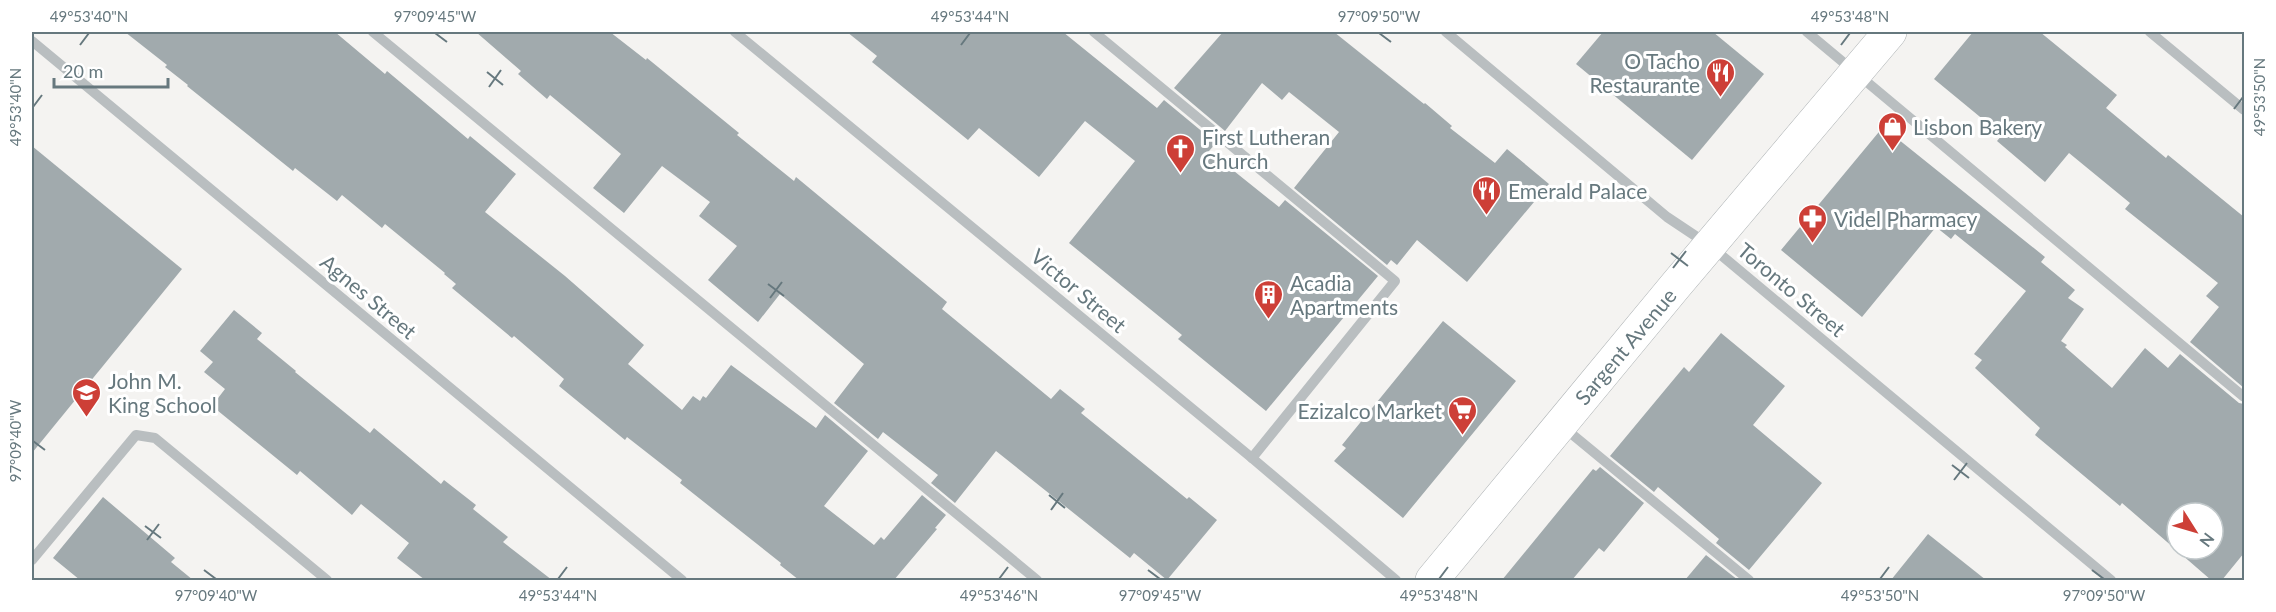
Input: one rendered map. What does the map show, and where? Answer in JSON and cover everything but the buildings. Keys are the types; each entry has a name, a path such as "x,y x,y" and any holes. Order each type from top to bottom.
{"main road":[{"name":"Sargent Avenue","path":"1432,580 1709,245 1890,32"}],"street":[{"path":"373,32 1037,580"},
{"name":"Victor Street","path":"735,32 1252,458 1396,580"},
{"path":"1094,32 1395,281 1252,458"},
{"name":"Toronto Street","path":"1446,32 1667,218 1709,245 2111,580"},
{"path":"1807,32 2244,397"},
{"path":"2150,32 2244,110"},
{"name":"Agnes Street","path":"32,41 682,580"},
{"path":"1561,424 1749,580"},
{"path":"32,561 136,435 155,438 327,580"}],"place":[{"name":"O Tacho Restaurante","path":"1721,98"},
{"name":"Lisbon Bakery","path":"1892,152"},
{"name":"First Lutheran Church","path":"1181,174"},
{"name":"Emerald Palace","path":"1487,216"},
{"name":"Videl Pharmacy","path":"1813,244"},
{"name":"Acadia Apartments","path":"1269,320"},
{"name":"John M. King School","path":"87,418"},
{"name":"Ezizalco Market","path":"1463,436"}]}
